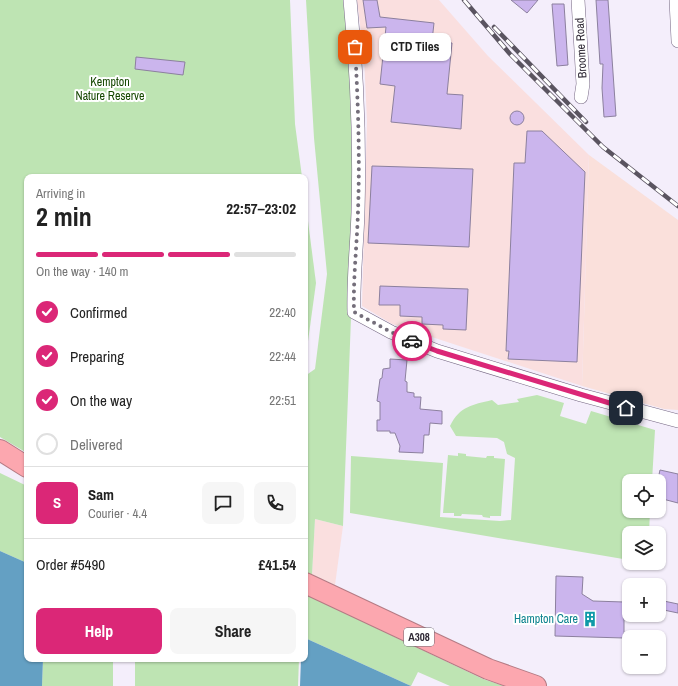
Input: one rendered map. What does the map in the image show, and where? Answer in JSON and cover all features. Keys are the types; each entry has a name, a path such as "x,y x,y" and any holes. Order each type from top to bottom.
{"highway":[{"path":"0,450 24,465"},
{"name":"A308","path":"308,584 488,669 536,686"}],"street":[{"path":"350,0 355,47 359,124 358,213 354,312 391,332 437,351 634,410 678,421"},
{"name":"Broome Road","path":"578,0 583,84 582,97"},
{"path":"676,0 678,42"}],"shaded area":[{"path":"357,0 439,0 488,56 589,155 582,386 392,324 362,306 367,121 364,57"},
{"path":"589,155 678,220 678,410 664,409 582,386"},
{"path":"315,519 343,526 335,585 312,575"}],"green space":[{"name":"Kempton Nature Reserve","path":"0,0 290,0 295,124 302,174 24,174 24,451 0,437"},
{"path":"306,0 343,0 352,79 355,214 343,526 315,519 312,575 308,573 308,374 315,369 327,274 314,138"},
{"path":"308,221 316,283 308,341"},
{"path":"537,395 564,403 560,416 586,424 591,411 655,430 652,474 622,474 622,518 650,518 649,526 622,526 622,559 350,513 351,456 443,463 440,517 500,521 511,520 515,458 507,454 504,442 497,438 456,436 450,426 458,414 467,407 492,400 498,405 519,402 517,399"},
{"path":"458,453 466,454 466,456 486,458 487,456 494,456 494,458 505,459 501,516 490,516 490,518 483,517 482,515 462,514 461,516 454,516 454,513 443,513 448,455 458,456"},
{"path":"0,473 24,485 24,562 0,551"},
{"path":"308,595 483,679 504,686 450,686 418,672 411,686 308,639"},
{"path":"43,662 113,662 113,686 42,686"},
{"path":"135,662 299,662 298,686 135,686"}],"water":[{"path":"0,551 24,562 24,662 43,662 42,686 0,686"},
{"path":"308,639 411,686 300,686 301,662 308,662"}],"building":[{"path":"363,0 377,0 380,17 434,23 432,41 452,43 447,94 463,95 461,129 391,122 395,86 380,84 386,27 367,28"},
{"path":"511,0 538,0 527,13"},
{"path":"596,0 608,0 616,116 604,117 602,88 603,64 600,64"},
{"path":"552,4 564,4 568,65 557,66"},
{"path":"136,57 185,62 183,75 135,69"},
{"path":"514,111 520,111 524,115 524,121 520,125 514,125 510,121 510,115"},
{"path":"527,131 542,131 585,172 577,362 508,359 509,351 506,351 514,163 525,163"},
{"path":"372,166 473,169 469,247 368,243"},
{"path":"380,286 468,289 466,330 443,329 443,325 422,324 422,317 400,316 400,305 379,305"},
{"path":"390,359 407,360 405,381 407,382 407,392 414,393 414,397 421,397 420,409 442,411 442,424 430,423 429,435 424,435 423,453 399,452 400,446 395,433 390,433 390,431 377,431 377,420 380,420 380,402 377,401 380,379 382,378 383,369 390,368"},
{"path":"660,470 678,474 678,503 666,500 666,474 659,474"},
{"name":"Hampton Care","path":"556,576 583,577 582,594 593,601 622,602 622,622 624,622 624,630 622,630 622,638 555,636"},
{"path":"666,601 678,604 678,613 666,610"}],"railway":[{"path":"464,0 510,54 603,147 678,206"},
{"path":"494,27 586,122"}],"way so far":[{"path":"355,47 359,124 358,213 354,312 391,332 412,341"}],"place":[{"name":"CTD Tiles","path":"355,47"},
{"name":"Hampton Care","path":"590,619"}],"route":[{"path":"412,341 437,351 626,408"}]}
